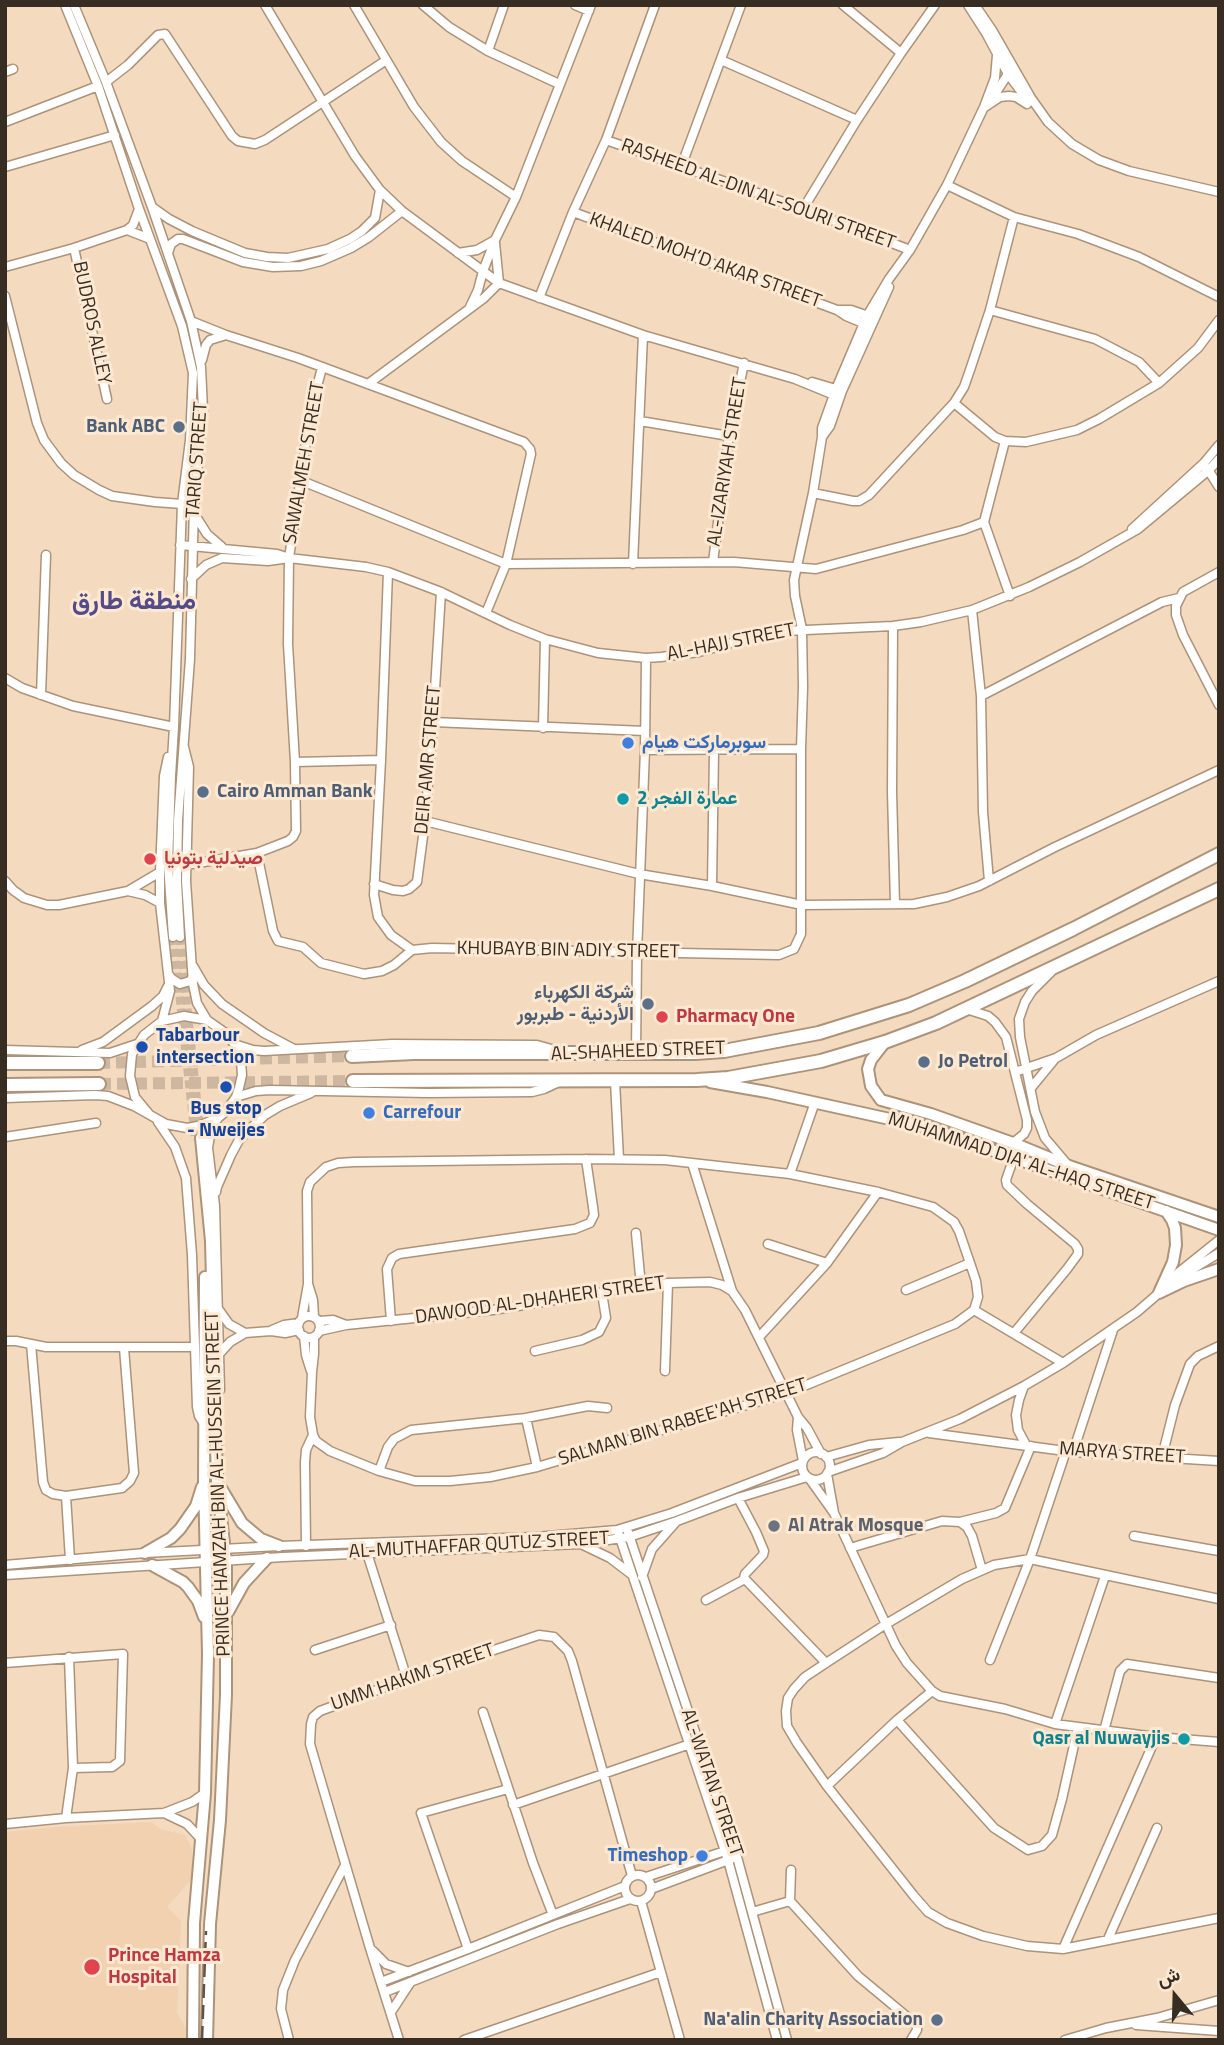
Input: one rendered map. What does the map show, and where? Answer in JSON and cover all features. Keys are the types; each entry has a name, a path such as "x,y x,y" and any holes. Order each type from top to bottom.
{"highway":[{"name":"AL-SHAHEED STREET","path":"352,1056 414,1053 563,1055 724,1051 819,1033 909,1005 1073,929 1219,855"},
{"name":"AL-SHAHEED STREET","path":"353,1081 697,1080 728,1078 821,1061 936,1023 1219,889"},
{"path":"5,1063 98,1063"},
{"path":"5,1085 99,1084"}],"main road":[{"name":"MUHAMMAD DIA' AL-HAQ STREET","path":"885,1042 871,1060 868,1069 871,1086 881,1100 1013,1143 1167,1205 1219,1230"},
{"name":"MUHAMMAD DIA' AL-HAQ STREET","path":"697,1080 815,1102 926,1127 1167,1205 1219,1217"},
{"path":"926,1127 930,1114"},
{"name":"PRINCE HAMZAH BIN AL-HUSSEIN STREET","path":"193,2040 194,1923 205,1793 207,1634 204,1481 209,1423 211,1241 198,1139"},
{"path":"1159,1293 1173,1262 1176,1245 1175,1228 1167,1205"},
{"path":"1159,1293 1219,1269"},
{"name":"PRINCE HAMZAH BIN AL-HUSSEIN STREET","path":"207,2040 210,1924 220,1820 225,1717 226,1618 226,1556 209,1423"},
{"path":"145,1553 171,1538 186,1521 196,1506 204,1481"},
{"path":"217,1481 242,1523 261,1539 279,1546"},
{"path":"226,1618 244,1583 267,1558"},
{"path":"152,1565 183,1582 194,1593 202,1611 207,1634"}],"street":[{"name":"TARIQ STREET","path":"65,5 102,84 139,209 182,326 193,373 190,440 182,504 168,864 177,937 177,853 190,659 192,546 203,410 201,367 191,321 152,207 102,84 74,5"},
{"path":"265,5 355,156 380,190 402,211 499,283 643,335 838,393"},
{"path":"367,5 356,9 414,107 441,142 462,161 516,197"},
{"path":"423,5 449,27 488,51 559,84"},
{"path":"488,51 504,5"},
{"path":"469,309 590,8 575,5"},
{"name":"KHALED MOH’D AKAR STREET","path":"539,298 573,212 606,140 655,5"},
{"path":"681,167 741,5"},
{"path":"843,5 901,53"},
{"path":"803,209 857,120 935,5"},
{"path":"968,5 1020,92 1072,144 1129,172 1219,191"},
{"path":"975,5 1044,116"},
{"path":"5,121 102,84 128,65 161,34 165,34 226,128 238,141 255,144 385,61"},
{"path":"984,107 995,78 997,55"},
{"path":"721,60 857,120"},
{"path":"984,107 1008,74 1009,60"},
{"path":"984,107 1000,97 1016,97 1044,116"},
{"name":"KHUBAYB BIN ADIY STREET","path":"412,950 432,948 779,955 794,949 799,943 802,905 803,687 802,629 794,596 796,566 822,437 830,426 838,393 869,321 947,185 984,107"},
{"path":"5,167 115,135"},
{"name":"RASHEED AL-DIN AL-SOURI STREET","path":"606,140 803,209 910,250"},
{"path":"947,185 1014,216 1078,234 1139,257 1219,297"},
{"path":"152,207 192,231 245,253 288,258 328,249 362,232 375,218 380,190"},
{"path":"5,267 127,230 133,225 139,209"},
{"path":"168,253 173,241 183,239 243,262 273,267 301,266 351,248 402,211"},
{"name":"KHALED MOH’D AKAR STREET","path":"573,212 837,310 852,310 869,321"},
{"path":"813,492 853,501 859,501 869,495 954,403 964,387 990,310 1014,216"},
{"path":"127,230 150,239"},
{"path":"458,253 477,250 495,240"},
{"path":"495,240 499,283"},
{"name":"BUDROS ALLEY","path":"74,248 107,399"},
{"path":"368,384 484,298 499,283"},
{"path":"5,296 37,422 44,440 61,463 74,475 112,496 182,504"},
{"path":"990,310 1095,339 1139,362 1159,383"},
{"path":"954,403 995,437 1005,441 1026,442 1077,430 1159,383 1198,348 1219,320"},
{"path":"191,321 524,442 531,454 506,564 486,613"},
{"path":"201,367 211,340 226,335"},
{"path":"633,564 643,335"},
{"name":"AL-IZARIYAH STREET","path":"713,562 729,436 744,363"},
{"name":"SAWALMEH STREET","path":"257,853 288,841 296,831 288,644 289,558 311,408 322,368"},
{"path":"640,421 729,436"},
{"path":"1005,441 984,522 1010,596"},
{"name":"AL-HAJJ STREET","path":"180,545 277,554 388,572 441,592 545,639 598,653 646,658 699,652 749,638 802,629 893,626 921,622 972,610 1010,596 1080,562 1142,527 1198,479 1211,463 1219,445"},
{"path":"1211,463 1219,473"},
{"path":"1211,463 1218,485"},
{"name":"AL-HAJJ STREET","path":"1128,534 1211,463"},
{"path":"1198,479 1218,485"},
{"path":"302,481 506,564 756,562 817,569 984,522"},
{"path":"194,514 207,534 225,549"},
{"path":"41,695 46,555"},
{"name":"AL-HAJJ STREET","path":"191,579 206,565 222,558 268,561 289,558"},
{"path":"186,865 257,853 273,931 278,941 303,947 321,962 364,974 382,971 394,965 412,950 391,935 378,917 374,906 388,572"},
{"path":"1219,572 1188,588 1179,598 1176,615 1219,705"},
{"name":"DEIR AMR STREET","path":"374,884 403,891 415,886 417,882 425,821 441,592"},
{"path":"981,696 1162,602 1179,598"},
{"path":"972,610 981,696 983,812 989,881"},
{"path":"893,626 892,792 895,904"},
{"path":"543,728 545,639"},
{"path":"636,1054 646,658"},
{"path":"5,678 22,688 73,706 174,726"},
{"path":"433,722 645,731"},
{"path":"183,745 188,755 189,767 186,865 192,976 196,1000 207,1020"},
{"path":"162,1021 169,999 169,979 160,903 160,872 164,776 173,748"},
{"path":"645,750 801,749"},
{"path":"712,886 714,751"},
{"path":"295,762 381,760"},
{"path":"425,821 639,874 802,905 914,904 947,897 989,881 1219,770"},
{"path":"5,881 24,898 47,905 71,903 128,891 160,872"},
{"path":"5,898 13,890"},
{"path":"128,891 145,895 160,903"},
{"path":"192,963 204,985 222,1004 264,1033 294,1049"},
{"path":"1060,964 1032,991 1019,1019 1035,1112 1045,1138 1069,1166"},
{"path":"169,979 180,984 190,981 192,976"},
{"path":"72,1052 95,1046 158,1001 169,979"},
{"path":"1015,1072 1056,1058 1096,1035 1219,981"},
{"path":"966,1009 988,1017 1001,1028 1006,1037 1027,1120 1024,1134 1013,1143"},
{"path":"184,1016 207,1020 227,1034 234,1044 242,1070 236,1097 211,1129 208,1141 215,1206 220,1353 220,1409 209,1423 199,1416 197,1407 192,1255 186,1178 175,1147 135,1097 130,1076 130,1065 137,1044 162,1021 184,1016"},
{"path":"5,1050 110,1052 137,1044"},
{"path":"234,1044 260,1051 392,1044 537,1045 552,1048 563,1055"},
{"path":"1031,1088 1056,1058"},
{"path":"236,1097 261,1090 532,1092 561,1081"},
{"path":"615,1081 619,1159"},
{"path":"215,1206 217,1187 239,1140 265,1115 287,1102 316,1092"},
{"path":"5,1098 108,1096 122,1100 176,1127 198,1126 218,1118"},
{"path":"790,1174 815,1102"},
{"path":"5,1137 96,1123"},
{"path":"1014,1157 1006,1180 1007,1185 1075,1244 1078,1254 1014,1333"},
{"path":"391,1321 387,1269 392,1258 400,1254 575,1229 590,1223 594,1215 586,1159"},
{"path":"312,1372 301,1327 308,1283 307,1191 310,1182 326,1167 354,1162 586,1159 664,1160 790,1174 878,1192 933,1207 957,1227 978,1292 974,1310 1063,1363"},
{"path":"692,1163 732,1291 746,1310 798,1417 829,1467 827,1473 834,1513"},
{"path":"760,1336 827,1263 878,1192"},
{"path":"636,1233 641,1286"},
{"path":"1174,1280 1179,1272 1219,1240"},
{"path":"768,1244 827,1263"},
{"path":"808,1478 816,1480 827,1473 873,1457 902,1442 960,1419 1024,1386 1113,1330 1174,1280 1219,1253"},
{"path":"906,1290 970,1263"},
{"name":"DAWOOD AL-DHAHERI STREET","path":"346,1325 308,1316 301,1327 316,1334 346,1325 493,1310 668,1283 710,1282 732,1291"},
{"path":"306,1546 305,1462 306,1450 313,1435 310,1417 316,1334 316,1319 308,1283"},
{"path":"665,1371 668,1283"},
{"path":"535,1351 582,1340 599,1332 606,1318 602,1293"},
{"path":"219,1309 229,1324 245,1333"},
{"name":"SALMAN BIN RABEE'AH STREET","path":"313,1435 316,1441 330,1451 379,1471 415,1481 490,1477 537,1467 787,1393 944,1329 974,1310"},
{"path":"220,1353 230,1342 245,1333 271,1331 284,1325 301,1327"},
{"path":"990,1660 1070,1452 1113,1330"},
{"path":"5,1341 16,1340 46,1347 195,1347"},
{"path":"31,1344 43,1482 46,1490 66,1496 122,1488 134,1473 124,1348"},
{"path":"1162,1457 1175,1405 1190,1364 1198,1356 1219,1346"},
{"path":"850,1549 942,1521 960,1521 996,1513 1005,1508 1028,1446 1018,1430 1016,1415 1024,1386"},
{"path":"379,1471 394,1439 411,1430 526,1418 588,1406 607,1408"},
{"path":"798,1417 797,1430 803,1471 834,1513 896,1646 906,1663 932,1691 950,1700 1005,1709 1055,1724 1219,1742"},
{"path":"526,1418 537,1467"},
{"name":"MARYA STREET","path":"927,1433 1070,1452 1219,1461"},
{"path":"803,1462 811,1454 823,1455 869,1445 902,1442"},
{"name":"AL-MUTHAFFAR QUTUZ STREET","path":"226,1556 279,1546 623,1534 803,1462"},
{"name":"AL-MUTHAFFAR QUTUZ STREET","path":"226,1556 267,1558 580,1544 677,1521 738,1498 808,1478"},
{"path":"66,1496 70,1560"},
{"path":"706,1600 745,1579 745,1575 763,1555 756,1531 738,1498"},
{"path":"580,1544 610,1558 637,1576 652,1549 677,1521"},
{"path":"960,1521 972,1536 982,1570"},
{"name":"AL-WATAN STREET","path":"623,1534 731,1854 777,2040"},
{"path":"1134,1536 1219,1551"},
{"path":"5,1565 145,1553 226,1556"},
{"path":"367,1553 407,1679"},
{"path":"5,1575 152,1565 206,1556"},
{"path":"1219,1599 1030,1559 1010,1561 962,1579 805,1677 788,1698 786,1711 787,1726 827,1786 928,1912 947,1923 983,1936 1027,1946 1063,1949 1219,1918"},
{"name":"AL-WATAN STREET","path":"637,1576 690,1744 752,1912 787,2040"},
{"path":"1055,1724 1105,1576"},
{"path":"745,1579 826,1663"},
{"path":"315,1650 391,1625"},
{"name":"UMM HAKIM STREET","path":"399,2040 310,1744 309,1731 313,1717 320,1711 539,1635 554,1637 568,1651 572,1661 632,1876"},
{"path":"5,1663 123,1654 120,1761 112,1767 73,1768"},
{"path":"66,1818 73,1768 69,1657"},
{"path":"1104,1731 1120,1671 1127,1664 1219,1678"},
{"path":"827,1786 932,1691"},
{"path":"483,1712 553,1915"},
{"path":"897,1720 993,1828 1028,1850 1042,1846 1052,1835 1078,1727"},
{"path":"1063,1949 1156,1737"},
{"path":"513,1805 690,1744"},
{"path":"468,1949 421,1813 508,1789"},
{"path":"5,1824 164,1813 192,1802 205,1793"},
{"path":"164,1813 187,1824 201,1839"},
{"path":"1108,1939 1157,1828"},
{"path":"646,1877 731,1854"},
{"path":"384,1992 558,1924 630,1899 641,1901 646,1899 652,1889 731,1854"},
{"path":"289,2040 281,2009 283,1990 295,1960 345,1865"},
{"path":"791,1870 790,1901 858,1976 916,2025 917,2030 911,2040"},
{"path":"381,1982 625,1886 632,1876 637,1874 646,1877 652,1889"},
{"path":"625,1886 630,1899"},
{"path":"641,1901 680,2040"},
{"path":"752,1912 790,1901"},
{"path":"370,1948 386,1964 409,1972"},
{"path":"464,2040 661,1972"},
{"path":"391,2012 410,1983"},
{"path":"1065,2040 1087,2037 1219,2000"},
{"path":"1126,2024 1219,2031"}],"shaded area":[{"name":"Prince Hamza Hospital","path":"151,1822 161,1829 185,1835 192,1849 192,1879 167,1907 181,1921 177,2013 187,2030 186,2040 5,2040 5,1832"}],"tunnel":[{"path":"173,937 195,1140"},
{"path":"180,937 201,1138"},
{"path":"98,1063 352,1056"},
{"path":"99,1084 353,1081"}],"railway":[{"path":"202,2040 206,1931"}],"place":[{"name":"Bank ABC","path":"179,427"},
{"name":"سوبرماركت هيام","path":"628,743"},
{"name":"Cairo Amman Bank","path":"203,792"},
{"name":"عمارة الفجر 2","path":"623,799"},
{"name":"صيدلية بتونيا","path":"150,859"},
{"name":"شركة الكهرباء الأردنية - طبربور","path":"648,1004"},
{"name":"Pharmacy One","path":"662,1017"},
{"name":"Tabarbour intersection","path":"142,1047"},
{"name":"Jo Petrol","path":"924,1062"},
{"name":"Bus stop - Nweijes","path":"226,1087"},
{"name":"Carrefour","path":"369,1113"},
{"name":"Al Atrak Mosque","path":"774,1526"},
{"name":"Qasr al Nuwayjis","path":"1184,1739"},
{"name":"Timeshop","path":"702,1856"},
{"name":"Prince Hamza Hospital","path":"92,1967"},
{"name":"Na'alin Charity Association","path":"937,2020"}],"district":[{"name":"منطقة طارق","path":"134,603"}]}
